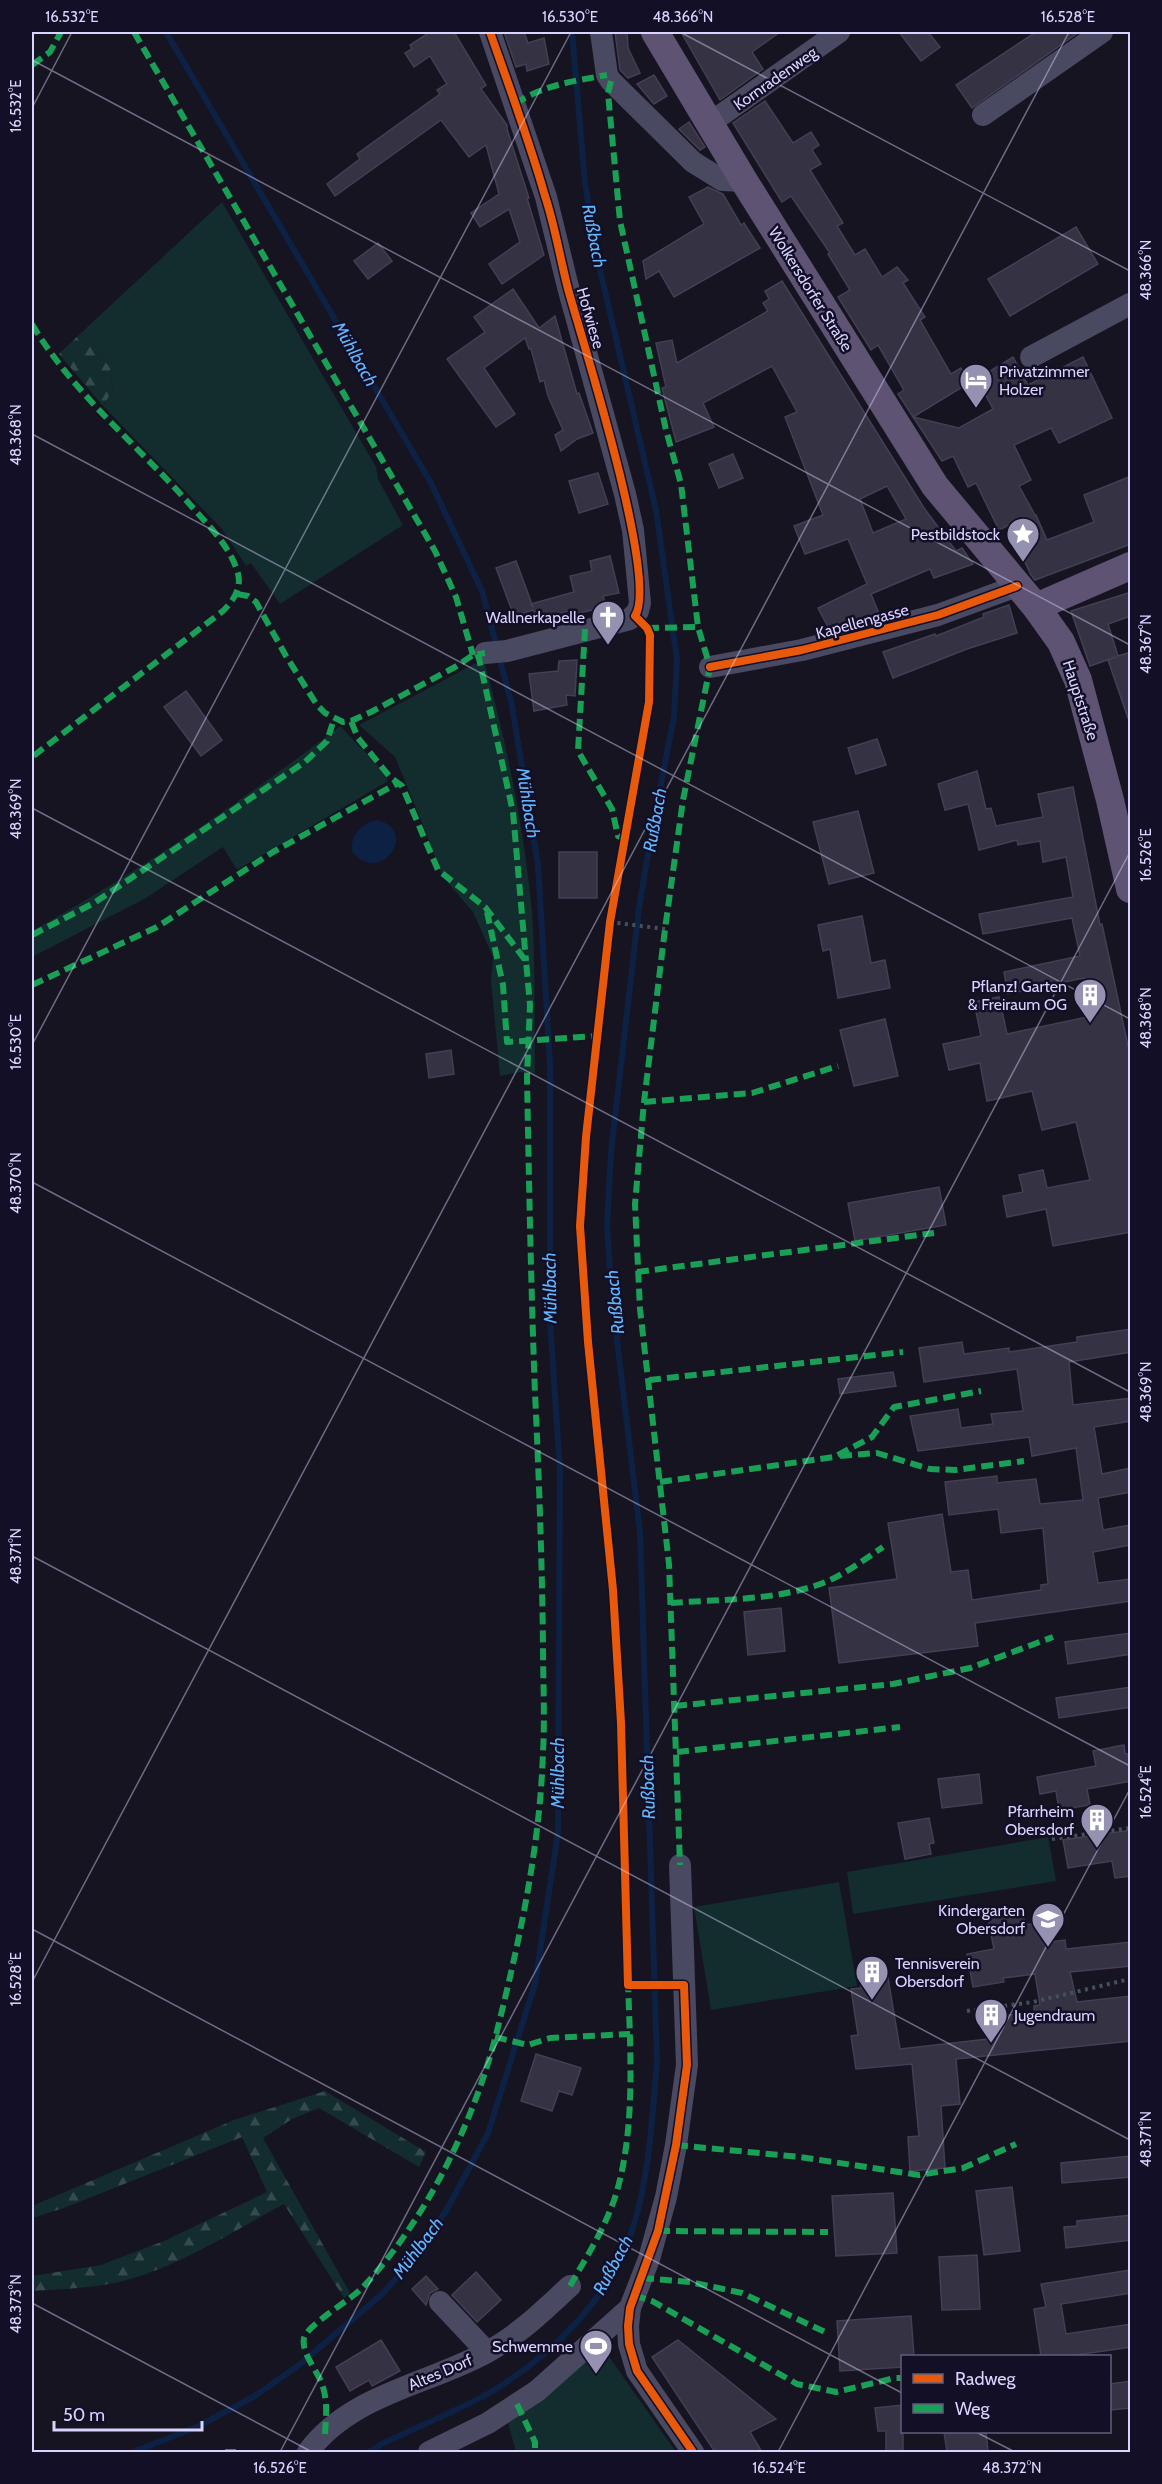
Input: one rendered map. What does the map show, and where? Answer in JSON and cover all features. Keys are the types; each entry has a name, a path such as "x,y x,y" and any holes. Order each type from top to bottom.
{"main road":[{"name":"Wolkersdorfer Straße","path":"655,32 744,181 935,486 977,539"},
{"name":"Hauptstraße","path":"977,539 1036,607 1061,642 1078,680 1131,888"},
{"path":"1036,607 1131,566"}],"street":[{"name":"Hofwiese","path":"490,32 546,197 568,287 625,494 633,531 640,589 638,611 630,619 496,652"},
{"path":"601,32 607,75 610,81 693,162 722,180 744,181"},
{"name":"Kornradenweg","path":"710,123 840,32"},
{"path":"983,115 1102,32"},
{"path":"1031,357 1131,304"},
{"name":"Kapellengasse","path":"710,667 825,645 938,615 1017,586"},
{"path":"680,1865 687,2066 666,2197 649,2259 630,2308 627,2326 629,2344 637,2371 693,2452"},
{"name":"Altes Dorf","path":"308,2452 341,2420 380,2397 487,2352 529,2324 570,2286"},
{"path":"440,2302 487,2352"},
{"path":"429,2452 488,2423 537,2391 630,2308"}],"path":[{"path":"610,922 664,929"},
{"path":"1052,1839 1131,1828"},
{"path":"967,2012 1033,2002 1131,1979"}],"green space":[{"path":"222,202 376,467 378,479 403,525 280,604 251,563 246,566 222,529 103,406 113,390 110,368 83,331"},
{"path":"83,331 110,368 113,390 103,406 59,354"},
{"path":"474,664 485,664 507,756 524,849 533,932 535,1073 519,1072 500,1076 491,980 493,957 473,912 442,876 395,757 359,725"},
{"path":"340,726 384,772 388,781 237,870 223,847 146,898 32,957 32,931 151,860 265,782"},
{"path":"1048,1837 1056,1881 853,1914 847,1872"},
{"path":"839,1882 857,1986 711,2010 694,1907"},
{"path":"325,2091 426,2152 419,2167 319,2108 292,2119 263,2138 350,2293 344,2298 284,2204 170,2264 130,2279 82,2288 34,2291 32,2276 101,2265 164,2241 267,2192 242,2137 64,2208 32,2218 32,2206 234,2120"},
{"name":"Schwemme","path":"603,2348 676,2452 516,2452 508,2423"}],"water":[{"path":"377,820 389,826 395,834 396,843 392,852 375,863 364,861 353,853 352,847 354,836 361,828"}],"building":[{"path":"430,32 454,32 486,85 481,89 507,125 529,198 527,198 544,255 502,284 489,264 520,242 509,209 480,227 471,213 499,194 486,145 469,157 441,120 335,196 327,184 360,159 357,154 440,94 437,90 447,84 430,56 414,67 405,53 412,49 410,45"},
{"path":"504,32 524,32 528,43 544,38 549,64 527,71 526,64 516,67"},
{"path":"615,32 627,32 628,48 640,73 628,78 620,70"},
{"path":"681,32 780,32 752,52 763,69 720,100"},
{"path":"899,32 928,32 940,47 921,61"},
{"path":"1036,32 1079,32 972,108 956,85"},
{"path":"654,75 667,96 654,104 637,84"},
{"path":"765,101 793,143 811,132 819,145 812,150 821,164 810,170 843,223 837,226 855,255 865,249 882,277 897,267 908,280 903,283 925,317 920,320 951,374 961,368 969,383 913,417 898,394 904,390 878,345 871,350 838,297 850,290 828,254 830,253 791,196 782,202 733,123"},
{"path":"689,122 705,147 700,150 679,129"},
{"path":"708,187 723,194 741,225 744,223 760,248 674,297 659,271 646,279 643,261 704,224 689,197"},
{"path":"1076,227 1098,264 1010,316 988,279"},
{"path":"378,243 392,261 368,279 354,261"},
{"path":"782,281 924,508 956,551 962,548 973,564 934,578 930,569 871,594 880,616 829,629 818,608 867,584 848,539 805,554 794,526 823,515 785,417 797,412 772,366 703,403 714,427 676,442 662,388 666,387 656,343 672,340 677,363 768,311 763,303 769,299 765,291","holes":["887,486 906,519 873,533 860,499"]},
{"path":"513,289 539,328 555,316 577,394 579,393 593,433 577,439 561,451 555,435 563,430 548,396 544,380 540,382 531,349 525,338 484,368 515,414 496,427 447,359 485,332 474,317"},
{"path":"1013,357 1028,385 1083,357 1112,418 1059,443 1051,428 1014,445 1031,480 1019,486 1047,540 1094,522 1084,495 1131,476 1131,544 1035,580 1024,560 1028,558 1013,523 999,530 976,483 968,487 953,456 942,461 913,417 959,428 993,409 977,379"},
{"path":"733,454 743,478 719,488 709,464"},
{"path":"598,473 608,504 579,513 569,481"},
{"path":"610,556 619,593 603,596 606,607 570,615 569,611 537,619 533,610 514,616 496,568 516,561 532,604 574,592 570,576 592,571 590,561"},
{"path":"1131,592 1131,616 1108,624 1118,656 1131,652 1131,717 1128,718 1108,660 1116,657 1090,666 1071,611"},
{"path":"1009,605 1017,633 967,649 893,678 883,652 935,634 936,636 984,617 983,614"},
{"path":"577,660 575,696 566,695 567,705 534,711 529,674 558,671 559,661"},
{"path":"186,691 222,740 201,756 164,707"},
{"path":"877,739 886,765 856,774 848,748"},
{"path":"977,771 986,809 991,808 996,826 1043,817 1038,794 1073,787 1100,925 1102,924 1131,1060 1131,1232 1053,1246 1046,1209 1007,1217 1003,1196 1023,1192 1019,1175 1043,1170 1047,1188 1090,1180 1076,1122 1042,1130 1032,1091 987,1101 980,1063 949,1070 943,1044 981,1036 974,1002 999,997 1007,1034 1092,1016 1084,978 1008,994 1004,972 1080,956 1072,918 983,934 979,914 1073,897 1066,857 1043,862 1040,841 1018,845 1017,840 979,850 968,804 945,810 938,784"},
{"path":"858,811 874,873 829,884 813,822"},
{"path":"559,852 597,852 597,898 559,898"},
{"path":"862,916 871,963 885,960 890,988 838,998 830,949 823,951 818,925"},
{"path":"885,1019 898,1076 854,1086 840,1030"},
{"path":"451,1050 454,1074 429,1078 426,1054"},
{"path":"939,1187 946,1225 855,1241 848,1203"},
{"path":"1131,1329 1131,1352 1069,1362 1073,1405 1131,1398 1131,1421 1094,1427 1102,1474 1131,1468 1131,1492 1098,1498 1103,1530 1131,1525 1131,1545 1093,1552 1098,1583 1131,1579 1131,1601 975,1623 978,1646 839,1663 829,1588 897,1579 888,1523 942,1514 951,1572 968,1570 972,1600 1041,1590 1041,1585 1048,1584 1043,1528 1001,1533 998,1509 949,1515 945,1482 997,1476 997,1483 1036,1479 1040,1504 1083,1500 1076,1448 1032,1456 1029,1437 918,1451 910,1416 958,1409 961,1428 993,1424 991,1414 1023,1411 1017,1369 924,1382 919,1348 962,1342 964,1354 1009,1348 1009,1352 1077,1342 1077,1337"},
{"path":"893,1372 896,1386 840,1394 838,1379"},
{"path":"781,1608 785,1651 748,1655 744,1612"},
{"path":"1131,1633 1131,1654 1068,1664 1065,1642"},
{"path":"1131,1687 1131,1707 1059,1718 1056,1698"},
{"path":"1124,1745 1125,1753 1131,1756 1131,1781 1087,1789 1090,1805 1059,1810 1056,1791 1040,1794 1037,1777 1096,1766 1093,1751"},
{"path":"979,1774 982,1803 942,1808 938,1779"},
{"path":"929,1818 934,1843 929,1844 931,1854 905,1859 898,1823"},
{"name":"Pfarrheim Obersdorf","path":"1131,1830 1131,1876 1115,1878 1112,1861 1068,1868 1063,1840"},
{"path":"1023,1909 1025,1925 1046,1921 1049,1942 1065,1940 1066,1949 1131,1942 1131,1966 1070,1972 1077,2002 1131,1996 1131,2041 956,2059 960,2104 941,2106 945,2168 910,2171 908,2137 919,2136 912,2064 856,2069 851,2036 858,2035 851,1989 861,1988 860,1982 888,1978 900,2049 988,2039 986,2018 1034,2012 1034,2006 1040,2005 1035,1974 1003,1978 1004,1982 973,1987 967,1954 994,1949 987,1915"},
{"path":"536,2054 581,2068 572,2095 559,2091 552,2111 521,2101"},
{"path":"1131,2156 1131,2177 1062,2183 1061,2163"},
{"path":"1012,2187 1020,2251 984,2255 976,2191"},
{"path":"893,2193 897,2253 836,2256 832,2196"},
{"path":"1131,2215 1131,2240 1066,2248 1064,2227 1077,2226 1077,2221"},
{"path":"977,2255 980,2309 942,2310 939,2257"},
{"path":"1131,2270 1131,2293 1061,2304 1066,2334 1131,2324 1131,2347 1076,2355 1041,2355 1034,2309 1046,2307 1041,2284"},
{"path":"476,2272 501,2300 477,2322 452,2295"},
{"path":"426,2276 438,2289 430,2293 426,2305 412,2289"},
{"path":"911,2316 914,2355 901,2355 901,2367 840,2371 837,2321"},
{"path":"381,2340 400,2371 372,2386 369,2380 350,2391 336,2367"},
{"path":"678,2340 776,2419 750,2432 762,2452 715,2452 652,2357"},
{"path":"1131,2381 1131,2408 1111,2410 1111,2384"},
{"path":"901,2405 903,2452 886,2452 886,2431 878,2431 875,2408"},
{"path":"944,2433 986,2433 988,2452 947,2452"}],"waterway":[{"name":"Mühlbach","path":"133,2452 199,2426 253,2397 298,2366 381,2295 408,2266 446,2211 488,2133 535,1984 558,1833 560,1471 550,1320 550,1064 538,865 512,706 482,591 431,483 166,32"},
{"name":"Rußbach","path":"369,2452 476,2400 512,2378 557,2342 596,2299 611,2276 634,2224 644,2184 650,2144 657,2062 640,1532 612,1299 607,1226 611,1152 639,908 674,716 677,660 656,510 597,257 585,183 572,32"}],"marked path":[{"path":"32,65 50,52 61,32"},
{"path":"134,32 435,551 456,597 473,655"},
{"path":"515,104 548,88 607,75"},
{"path":"611,81 608,93 620,221 666,430 681,484 698,627 710,667 683,800 644,1102 635,1204 640,1309 669,1564 680,1865"},
{"path":"32,324 48,349 104,416 215,533 228,551 239,576 234,598 223,611 32,757"},
{"path":"237,594 248,596 256,602 317,705 325,713 343,722 371,712 473,655 485,653"},
{"path":"647,628 698,627"},
{"path":"585,629 578,751 612,809 618,836 625,839"},
{"path":"478,654 513,812 526,961"},
{"path":"32,935 94,903 305,762 327,741 334,719"},
{"path":"325,2434 324,2390 305,2350 304,2338 313,2326 363,2287 407,2232 444,2169 474,2102 496,2035 527,1895 538,1824 544,1725 543,1614 532,1314 527,1077 530,1005 526,961 485,907 438,870 402,786 390,777 358,738 351,721"},
{"path":"32,985 157,927 273,852 398,783"},
{"path":"487,912 503,985 507,1042 597,1036"},
{"path":"644,1102 752,1093 838,1066"},
{"path":"637,1272 934,1233"},
{"path":"649,1380 903,1352"},
{"path":"660,1482 834,1457 872,1437 894,1407 981,1391"},
{"path":"840,1456 877,1453 930,1469 955,1470 1024,1461"},
{"path":"671,1603 771,1596 810,1588 842,1574 883,1547"},
{"path":"675,1706 893,1684 970,1668 1053,1637"},
{"path":"677,1752 900,1727"},
{"path":"570,2286 608,2216 623,2166 630,2086 628,1980"},
{"path":"495,2037 528,2045 550,2038 630,2034"},
{"path":"676,2145 800,2157 919,2175 963,2168 1016,2144"},
{"path":"658,2231 828,2232"},
{"path":"642,2278 690,2282 742,2293 825,2332"},
{"path":"634,2295 652,2301 797,2384 836,2392 901,2378"},
{"path":"517,2404 535,2442 535,2452"},
{"path":"225,2452 236,2452"}],"cycle path":[{"path":"490,32 549,207 568,289 602,405 637,557 640,594 635,616 647,628 650,635 649,702 610,922 586,1137 580,1226 588,1342 613,1590 621,1723 628,1985 684,1985 687,2065 676,2145 658,2231 630,2308 629,2344 637,2371 693,2452"},
{"path":"710,667 802,650 938,615 1017,586"}],"place":[{"name":"Privatzimmer Holzer","path":"976,409"},
{"name":"Pestbildstock","path":"1023,563"},
{"name":"Wallnerkapelle","path":"608,646"},
{"name":"Pflanz! Garten & Freiraum OG","path":"1090,1024"},
{"name":"Pfarrheim Obersdorf","path":"1097,1849"},
{"name":"Kindergarten Obersdorf","path":"1048,1948"},
{"name":"Tennisverein Obersdorf","path":"872,2001"},
{"name":"Jugendraum","path":"991,2044"},
{"name":"Schwemme","path":"596,2375"}]}
